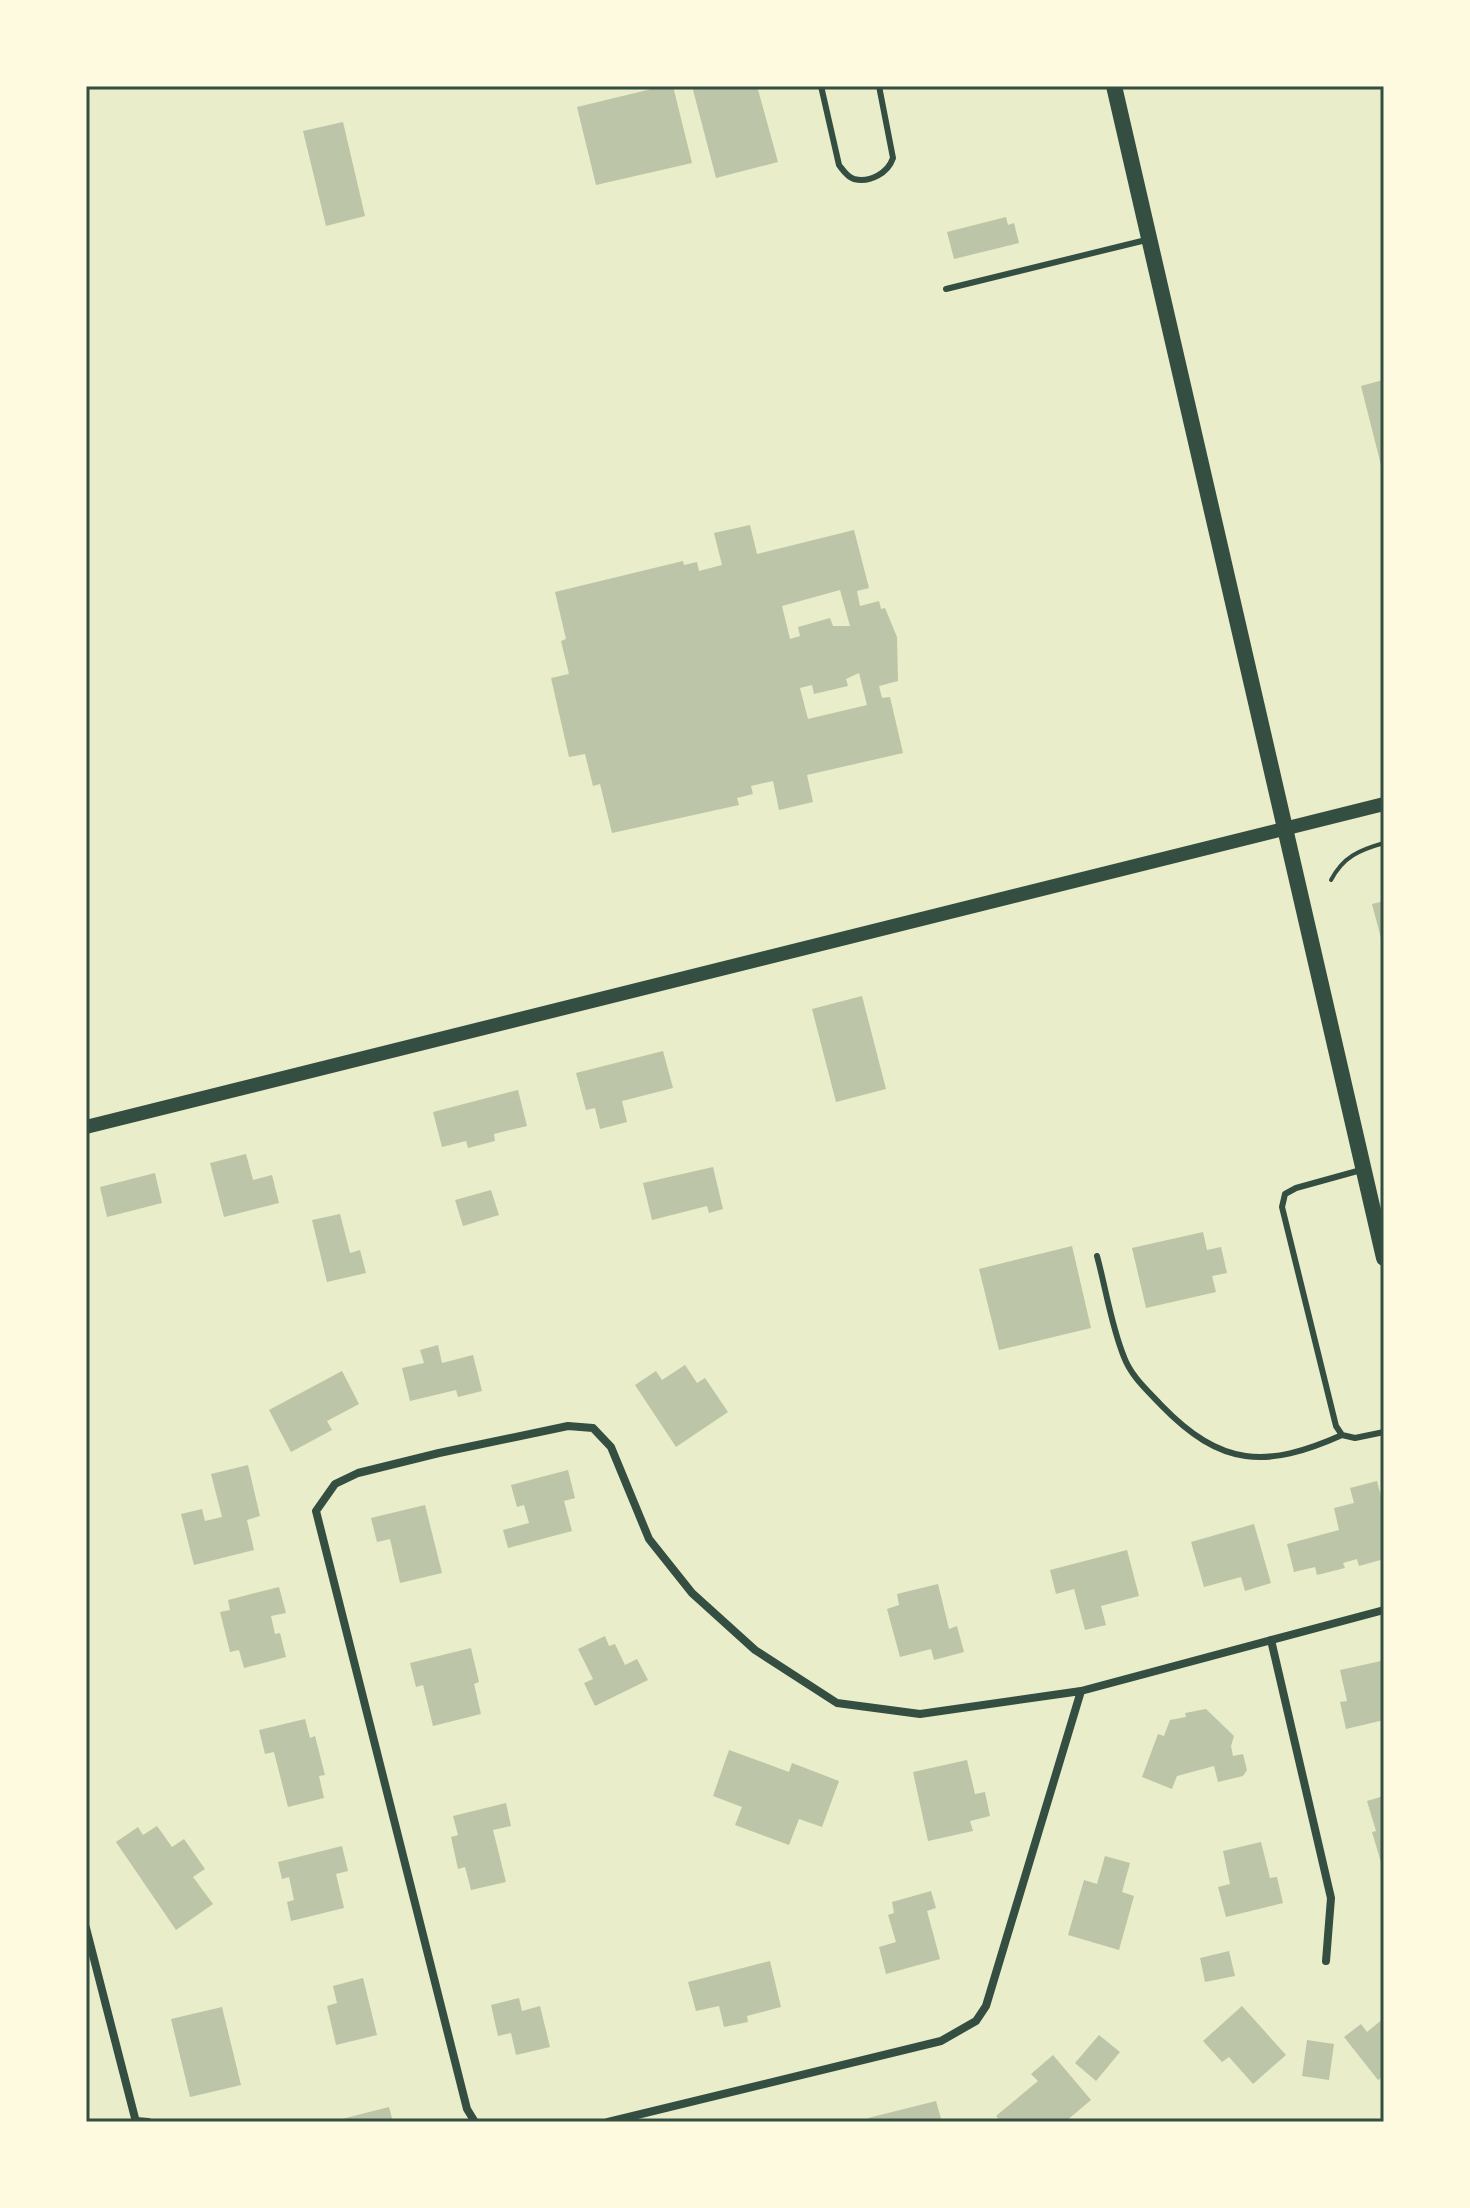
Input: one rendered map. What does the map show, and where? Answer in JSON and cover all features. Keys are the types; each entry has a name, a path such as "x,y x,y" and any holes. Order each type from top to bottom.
{"main road":[{"path":"1114,86 1384,1258"}],"street":[{"path":"86,1127 1384,804"},
{"path":"475,2122 467,2109 316,1511 335,1484 358,1473 439,1453 568,1426 593,1428 611,1447 649,1539 692,1593 755,1650 837,1703 920,1714 1081,1691 1384,1610"},
{"path":"1271,1640 1331,1898 1326,1961"},
{"path":"608,2122 941,2041 976,2021 986,2006 1081,1691"},
{"path":"86,1928 136,2121 148,2122"}],"lane":[{"path":"821,86 839,165 856,180 881,175 889,169 893,158 879,86"},
{"path":"946,289 1150,239"},
{"path":"1342,1435 1336,1426 1282,1207 1285,1194 1296,1188 1363,1170"},
{"path":"1097,1256 1124,1358 1139,1382 1178,1422 1214,1446 1243,1457 1268,1458 1305,1452 1342,1435 1355,1438 1384,1432"}],"path":[{"path":"1331,880 1339,865 1360,849 1384,843"}],"building":[{"path":"673,86 692,163 596,185 577,107"},
{"path":"692,86 757,86 778,162 716,178"},
{"path":"343,122 365,216 326,226 303,131"},
{"path":"1006,217 1008,225 1014,223 1019,243 954,259 947,232"},
{"path":"1381,372 1384,372 1383,473 1361,386 1383,380"},
{"path":"750,525 757,554 854,530 869,588 857,591 860,606 879,601 897,637 898,681 879,686 882,698 890,697 903,753 807,775 813,802 779,810 773,781 751,786 753,794 737,798 739,805 612,833 600,784 593,786 585,754 569,757 551,678 569,674 561,641 566,639 555,592 683,561 684,565 697,562 699,571 722,565 714,533","holes":["840,590 850,626 833,626 830,618 798,627 800,636 790,639 782,606","859,673 867,705 808,719 800,688 812,685 814,694 848,686 846,679"]},
{"path":"1384,901 1384,945 1383,946 1372,904"},
{"path":"862,996 886,1089 836,1102 812,1009"},
{"path":"663,1051 673,1088 622,1101 627,1122 600,1129 595,1108 586,1110 576,1073"},
{"path":"518,1090 527,1126 494,1134 495,1141 468,1148 466,1141 442,1147 433,1112"},
{"path":"246,1154 253,1180 272,1175 279,1203 224,1217 210,1163"},
{"path":"713,1167 723,1209 709,1213 707,1206 652,1220 643,1183"},
{"path":"155,1173 162,1203 107,1217 100,1187"},
{"path":"491,1190 499,1215 463,1226 455,1200"},
{"path":"340,1214 350,1253 360,1250 366,1273 327,1282 312,1220"},
{"path":"1203,1232 1207,1250 1221,1247 1227,1273 1212,1276 1216,1292 1146,1308 1132,1248"},
{"path":"1072,1246 1091,1328 999,1350 979,1269"},
{"path":"438,1345 442,1363 473,1355 482,1391 458,1397 456,1390 410,1401 402,1368 424,1363 420,1350"},
{"path":"685,1365 697,1383 705,1378 728,1412 676,1447 635,1385 656,1371 662,1380"},
{"path":"342,1371 359,1404 327,1421 332,1430 291,1452 269,1410"},
{"path":"248,1465 260,1516 247,1520 254,1550 194,1565 181,1514 202,1509 205,1521 222,1517 211,1474"},
{"path":"568,1470 575,1498 564,1501 572,1531 508,1548 503,1530 529,1523 524,1505 517,1507 511,1485"},
{"path":"1377,1481 1384,1508 1384,1559 1359,1566 1357,1559 1343,1563 1345,1568 1317,1575 1315,1567 1294,1572 1287,1544 1339,1530 1334,1508 1354,1503 1350,1488"},
{"path":"425,1505 442,1573 400,1583 390,1539 377,1542 371,1518"},
{"path":"1254,1524 1271,1583 1245,1591 1241,1577 1204,1587 1191,1542"},
{"path":"1127,1550 1139,1596 1101,1606 1106,1625 1085,1630 1074,1589 1056,1594 1050,1570"},
{"path":"938,1584 949,1629 957,1626 964,1652 934,1660 931,1649 900,1657 887,1609 899,1605 897,1594"},
{"path":"279,1587 286,1613 271,1616 275,1634 280,1633 286,1657 244,1668 239,1650 230,1652 220,1612 230,1610 228,1600"},
{"path":"605,1636 609,1646 615,1644 625,1665 637,1659 648,1680 595,1706 584,1683 593,1679 578,1649"},
{"path":"471,1648 479,1682 474,1684 481,1714 433,1726 423,1685 416,1687 410,1663"},
{"path":"1381,1661 1384,1672 1384,1720 1346,1729 1340,1702 1347,1701 1340,1670"},
{"path":"1206,1709 1234,1736 1231,1746 1233,1756 1243,1754 1247,1770 1243,1776 1218,1782 1214,1766 1177,1776 1172,1789 1142,1777 1158,1734 1164,1736 1170,1720"},
{"path":"305,1719 310,1738 315,1736 325,1775 319,1776 324,1798 288,1807 274,1752 265,1754 259,1730"},
{"path":"729,1750 789,1772 792,1763 839,1781 822,1827 799,1819 789,1845 735,1825 742,1807 713,1796"},
{"path":"967,1760 975,1794 985,1792 990,1816 970,1821 973,1831 928,1841 913,1772"},
{"path":"1384,1796 1384,1869 1383,1869 1367,1801"},
{"path":"506,1803 511,1826 493,1830 506,1882 471,1890 465,1867 458,1869 451,1837 458,1835 453,1816"},
{"path":"157,1826 172,1847 184,1839 205,1869 193,1877 213,1904 176,1930 116,1842 138,1827 143,1835"},
{"path":"1261,1842 1270,1878 1277,1877 1283,1903 1226,1917 1218,1887 1230,1884 1223,1851"},
{"path":"342,1846 348,1871 336,1874 344,1908 291,1921 287,1902 294,1900 289,1877 282,1879 278,1862"},
{"path":"1105,1856 1130,1863 1122,1892 1134,1896 1119,1950 1068,1935 1084,1880 1097,1884"},
{"path":"931,1891 936,1908 927,1911 940,1959 886,1974 879,1947 896,1942 888,1915 894,1913 892,1902"},
{"path":"1229,1951 1235,1976 1205,1982 1200,1958"},
{"path":"770,1961 781,2007 747,2016 748,2022 724,2027 719,2006 696,2011 688,1982"},
{"path":"363,1978 377,2035 336,2045 327,2006 337,2003 333,1986"},
{"path":"519,1998 522,2011 540,2006 550,2047 516,2055 511,2033 498,2036 491,2005"},
{"path":"1242,2006 1286,2055 1253,2084 1229,2057 1222,2062 1203,2041"},
{"path":"222,2007 241,2085 190,2097 171,2019"},
{"path":"1384,2018 1384,2076 1378,2080 1344,2037 1361,2024 1367,2032"},
{"path":"1099,2035 1120,2052 1096,2081 1075,2063"},
{"path":"1307,2040 1334,2044 1329,2080 1302,2076"},
{"path":"1053,2055 1091,2100 1065,2122 1001,2122 996,2116 1038,2081 1031,2074"},
{"path":"936,2101 942,2122 869,2122 868,2118"},
{"path":"389,2107 393,2122 334,2122 334,2121"}]}
